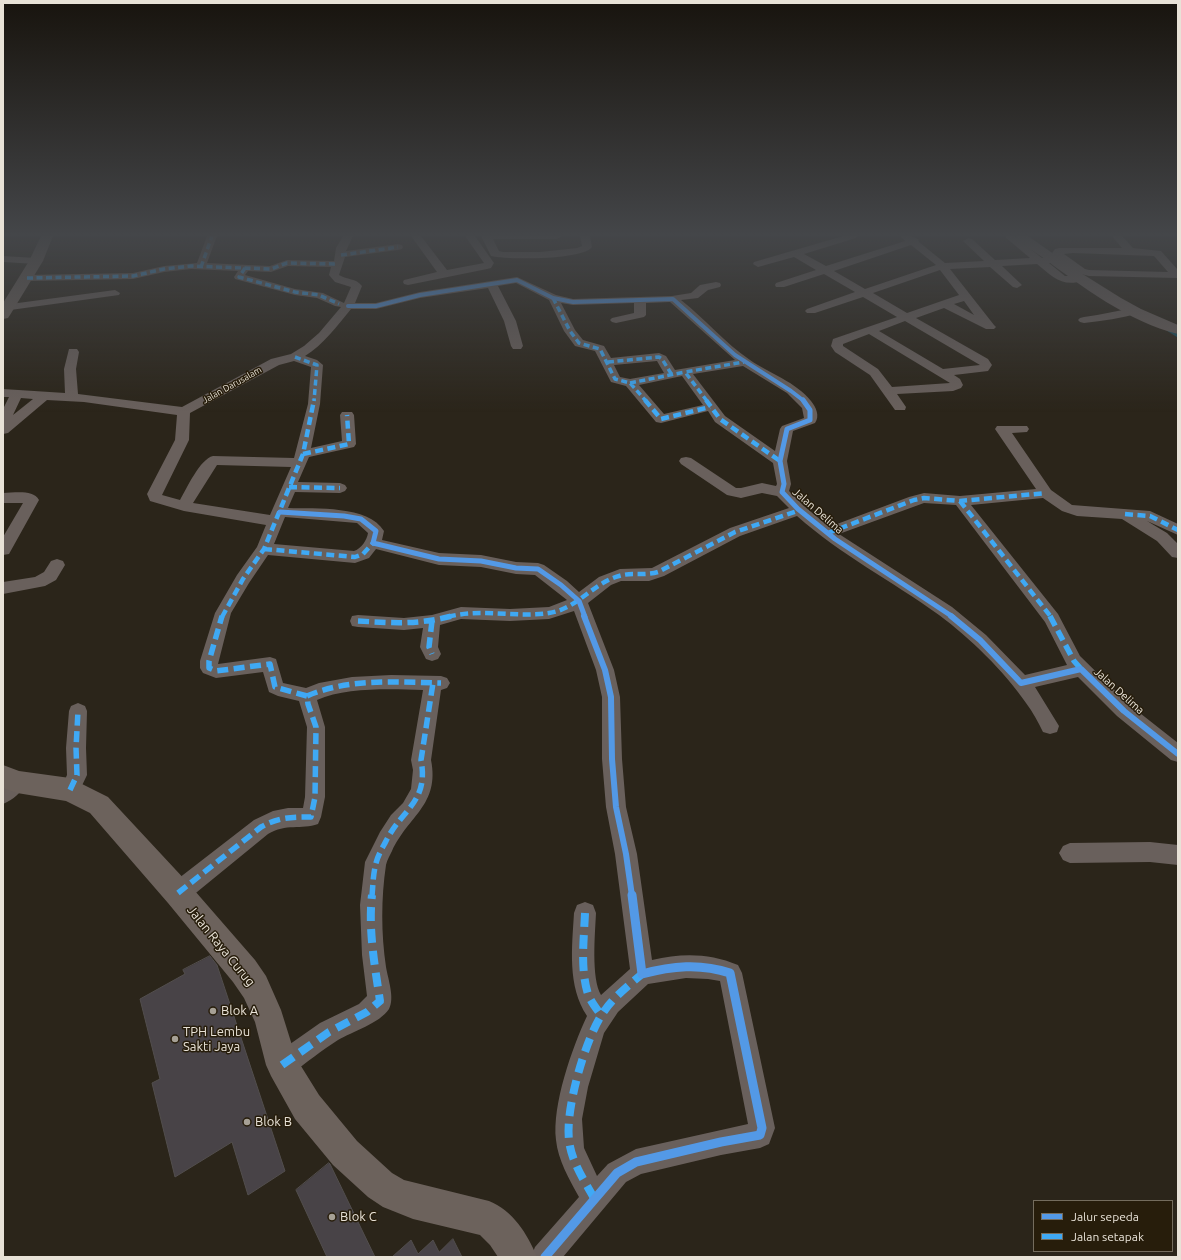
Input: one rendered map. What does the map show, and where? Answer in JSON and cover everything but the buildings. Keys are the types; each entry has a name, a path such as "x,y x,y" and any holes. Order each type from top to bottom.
{"main road":[{"path":"6,308 15,295"},
{"name":"Jalan Raya Curug","path":"8,784 70,790 99,805 178,893 244,971 255,987 270,1022 278,1046 282,1065 307,1107 345,1153 380,1185 395,1195 413,1202 489,1219 503,1232 519,1257"}],"street":[{"path":"6,308 102,295"},
{"path":"317,295 343,305 376,306 421,295"},
{"name":"Jalan Darusalam","path":"3,393 45,395 168,411 184,411 275,362 295,357 316,342 351,295"},
{"path":"497,295 510,321 517,346"},
{"path":"547,295 553,298 573,302 640,301 674,299 681,296 698,295"},
{"path":"811,311 859,295"},
{"path":"867,295 984,362 986,365 984,368 942,374"},
{"path":"1104,295 1134,311 1178,330"},
{"path":"900,407 889,390 874,372 839,349 837,342 943,303 966,296 990,328 943,303"},
{"path":"553,298 570,331 580,342 600,349 608,362 615,379 630,383 744,362"},
{"name":"Jalan Delima","path":"674,299 714,337 744,362 799,396 808,404 811,410 810,420 807,423 788,429 780,461 784,484 782,492 800,510 841,544 935,603 953,617 995,655 1021,683 1081,670 1124,711 1178,754"},
{"path":"616,320 640,315 640,301"},
{"path":"1084,320 1112,317 1117,314 1134,311"},
{"path":"870,330 956,382 957,385 949,388 889,390"},
{"path":"72,398 70,369 73,352"},
{"path":"282,1065 329,1032 367,1012 380,1001 373,956 371,905 376,862 387,839 398,822 410,810 421,791 421,760 437,683 386,683 334,687 314,691 307,696 275,687 270,664 216,671 209,668 210,653 223,613 243,579 264,549 301,459 314,404 316,365 313,362 295,357"},
{"path":"608,362 660,357 672,375"},
{"path":"685,372 720,419 780,461"},
{"path":"630,383 661,419 710,407"},
{"path":"3,422 17,394"},
{"path":"3,430 45,395"},
{"path":"184,411 182,440 154,494 155,498 184,506 278,516 344,516 361,519 376,531 373,543 363,554 355,557 324,553 264,549"},
{"path":"184,506 208,465 213,460 301,459 349,444 347,415"},
{"path":"1022,429 1002,429 1046,493 1067,508 1077,511 1150,516 1178,530"},
{"path":"686,461 732,492 741,493 762,488 782,492"},
{"path":"289,487 340,488"},
{"path":"828,533 914,500 924,498 960,501 1046,493"},
{"path":"3,498 30,498 32,500 3,550"},
{"path":"960,501 1052,618 1074,661 1081,670"},
{"path":"358,621 404,624 432,621 461,613 510,615 549,613 561,610 580,601 605,581 620,576 649,575 658,572 735,532 800,510"},
{"path":"1125,514 1162,537 1178,553"},
{"path":"373,543 440,559 481,561 516,568 538,569 561,585 580,601 604,670 611,697 612,759 616,807 626,854 642,974"},
{"path":"3,588 39,582 50,576 57,565"},
{"path":"432,621 429,647 432,654"},
{"path":"1021,683 1034,698 1050,726"},
{"path":"178,893 232,849 273,820 288,817 311,817 315,797 316,727 308,704 307,696"},
{"path":"70,790 77,775 76,748 78,711"},
{"path":"1070,853 1150,852 1178,856"},
{"path":"585,913 584,948 587,990 594,1006 601,1015"},
{"path":"544,1257 617,1173 636,1162 720,1142 760,1135 762,1128 730,974 720,969 697,966 657,970 642,974 614,999 601,1015 588,1045 572,1096 569,1122 569,1141 574,1160 594,1198"}],"waterway":[{"path":"1167,329 1178,336"}],"marked path":[{"path":"317,295 339,304"},
{"path":"553,298 570,331 579,343 600,349 615,379 630,383 661,419 710,407"},
{"path":"178,893 261,827 273,820 288,817 311,817 315,797 316,727 308,704 307,696 275,687 270,664 216,671 209,668 209,661 223,613 243,579 264,549 303,454 314,404 317,365 295,357"},
{"path":"608,362 659,357 662,359 672,375"},
{"path":"744,362 685,372 720,419 780,461"},
{"path":"630,383 685,372"},
{"path":"303,454 349,444 347,415"},
{"path":"289,487 340,488"},
{"path":"828,533 914,500 924,498 960,501 1046,493"},
{"path":"960,501 1052,618 1074,661 1081,669"},
{"path":"358,621 404,624 432,621 461,613 510,615 549,613 561,610 579,601 605,581 620,575 649,575 658,572 735,532 800,510"},
{"path":"1125,514 1150,516 1178,530"},
{"path":"264,549 355,557 363,554 373,543"},
{"path":"432,621 429,647 432,654"},
{"path":"307,696 334,687 371,683 441,683"},
{"path":"282,1065 329,1032 367,1012 380,1001 373,955 371,905 376,862 387,839 398,822 410,810 421,791 423,770 421,760 433,683"},
{"path":"70,790 77,775 76,748 78,711"},
{"path":"585,913 584,976 588,994 601,1015"},
{"path":"594,1198 579,1170 569,1140 568,1129 572,1098 589,1041 598,1020 615,998 642,974"}],"cycle path":[{"path":"348,306 376,306 421,295"},
{"path":"547,295 553,298 573,302 673,299 735,355 791,391 808,405 810,420 787,429 780,461 784,484 782,492 798,509 835,539 946,611 990,650 1021,683 1081,669 1124,711 1178,754"},
{"path":"280,512 344,516 361,519 376,531 373,543 439,559 481,561 516,568 538,569 561,585 579,601 605,670 611,697 612,759 616,807 626,854 642,974 686,966 708,967 730,973 762,1128 760,1135 721,1142 636,1162 617,1173 545,1257"}],"place":[{"name":"Blok A","path":"213,1011"},
{"name":"TPH Lembu Sakti Jaya","path":"175,1039"},
{"name":"Blok B","path":"247,1122"},
{"name":"Blok C","path":"332,1217"}]}
